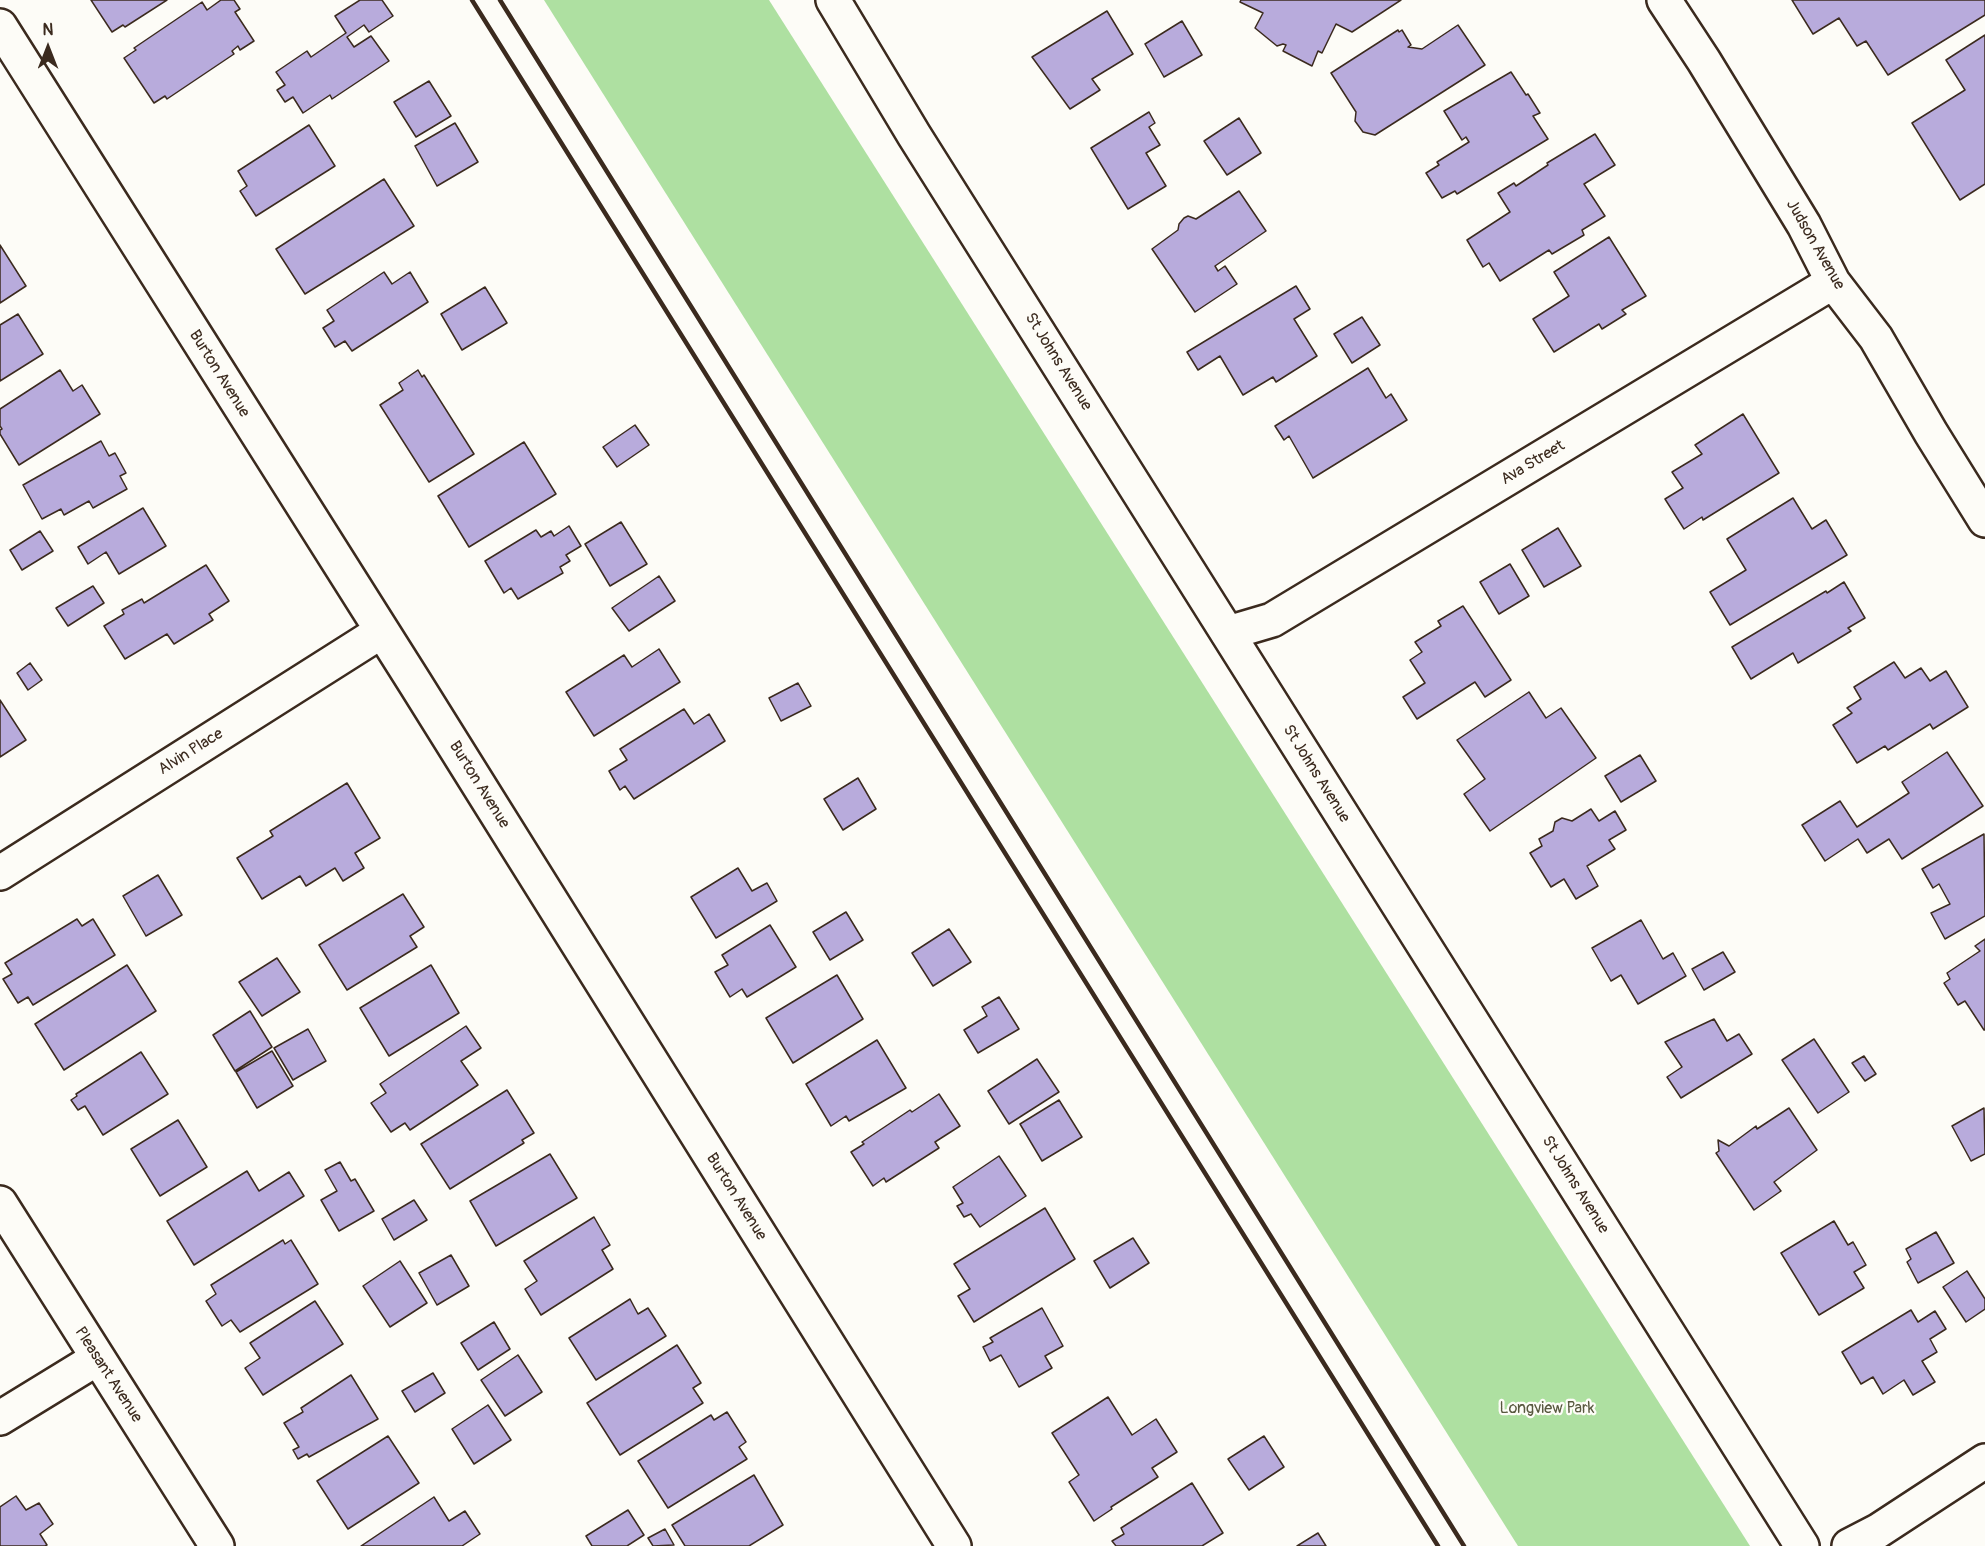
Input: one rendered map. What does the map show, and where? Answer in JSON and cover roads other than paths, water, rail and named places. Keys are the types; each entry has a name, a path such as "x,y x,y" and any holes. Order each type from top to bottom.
{"street":[{"name":"St Johns Avenue","path":"833,0 914,135 1802,1546"},
{"name":"Judson Avenue","path":"1665,0 1812,239 1833,282 1876,338 1985,520"},
{"name":"Burton Avenue","path":"0,26 382,631 954,1546"},
{"name":"Ava Street","path":"1228,633 1272,620 1833,282"},
{"name":"Alvin Place","path":"0,873 382,631"},
{"name":"Pleasant Avenue","path":"0,1203 217,1546"},
{"path":"0,1418 98,1358"},
{"path":"1849,1546 1878,1531 1985,1461"}],"railway":[{"path":"472,0 1438,1546"},
{"path":"500,0 1464,1546"}],"park label":[{"name":"Longview Park","path":"1547,1409"}]}
